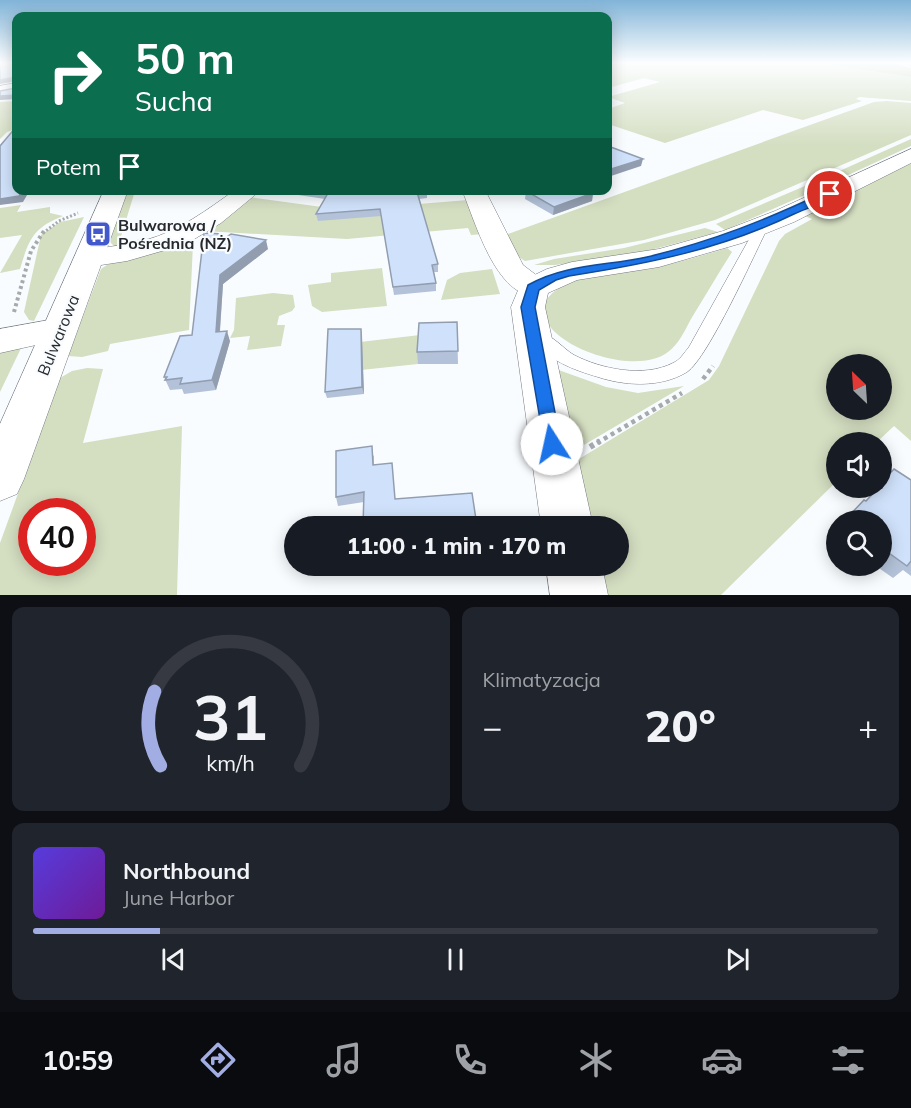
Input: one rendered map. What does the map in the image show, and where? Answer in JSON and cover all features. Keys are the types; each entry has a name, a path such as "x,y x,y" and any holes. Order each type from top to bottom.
{"street":[{"path":"532,307 560,275 706,246 763,225 911,154"},
{"name":"Bulwarowa","path":"0,479 114,195"},
{"path":"88,259 131,252 173,240 191,232 243,195"},
{"path":"475,195 511,270 532,307 565,516"},
{"path":"1,340 60,329"},
{"path":"576,576 579,595"}],"lane":[{"path":"532,307 560,356 580,366 628,376 652,375 681,367 696,351 763,225"}],"path":[{"path":"1,340 18,300 33,241 54,222 78,213"}],"green space":[{"path":"630,91 911,91 911,101 859,97 856,99 862,101 803,120 763,110 665,143 612,125 612,108 625,103 612,98 612,96"},
{"path":"12,101 12,130 0,139 0,102"},
{"path":"874,102 911,103 911,135 715,220 644,240 525,261 517,256 505,235"},
{"path":"911,139 911,146 846,176 835,173"},
{"path":"911,163 911,441 894,426 888,432 826,432 826,492 721,595 602,595 598,576 629,576 629,516 586,516 574,462 709,380 719,366 779,241 785,234 812,219 805,216"},
{"path":"812,183 823,187 725,230 716,224"},
{"path":"126,195 134,195 119,243 148,238 145,243 114,246 109,241"},
{"path":"249,197 344,210 468,200 484,234 471,235 468,228 347,239 204,231"},
{"path":"21,205 17,212 50,207 50,213 63,216 45,225 34,236 26,250 20,269 0,273 22,235 0,238 0,208"},
{"path":"84,217 34,321 29,320 24,312 41,235 60,222"},
{"path":"705,228 718,232 632,255 555,265 534,265 554,259 624,248"},
{"path":"193,244 189,330 110,344 108,351 82,357 68,356 101,269 121,259"},
{"path":"727,248 732,252 679,341 668,352 650,360 627,361 602,356 578,347 559,335 546,321 544,306 555,291 576,280 658,267"},
{"path":"382,268 387,306 322,312 312,306 308,285 331,282 331,273"},
{"path":"492,269 500,294 441,300 447,280 460,273"},
{"path":"273,293 293,295 295,307 292,311 279,316 277,325 285,325 281,346 247,350 250,336 230,338 234,330 236,298"},
{"path":"420,335 418,364 361,370 360,342"},
{"path":"23,344 0,392 0,349"},
{"path":"87,368 103,369 83,443 182,426 177,595 0,595 0,543 60,378 72,371"},
{"path":"553,368 606,387 638,393 684,386 572,452"}],"building":[{"path":"0,91 12,91 12,95 0,96"},
{"path":"12,132 12,195 19,196 0,199 0,146"},
{"path":"612,147 643,159 612,169"},
{"path":"327,195 418,195 438,264 432,265 436,283 393,287 380,209 316,214"},
{"path":"533,195 587,195 554,207"},
{"path":"204,233 223,234 222,240 231,234 266,240 220,275 216,332 227,331 212,380 180,384 182,378 165,380 167,377 164,377 180,336 192,335"},
{"path":"457,322 458,351 417,352 419,323"},
{"path":"328,329 361,329 362,387 325,392"},
{"path":"372,446 373,465 392,463 395,499 472,493 475,516 363,516 364,492 336,497 336,451"},
{"path":"894,469 911,480 911,561 907,566 892,555 892,510 854,510 869,498 892,498 892,471"}],"place":[{"name":"Bulwarowa / Pośrednia (NŻ)","path":"98,234"}],"route":[{"path":"552,444 528,307 528,297 533,288 552,277 567,273 644,261 706,246 763,225 830,194"}]}
